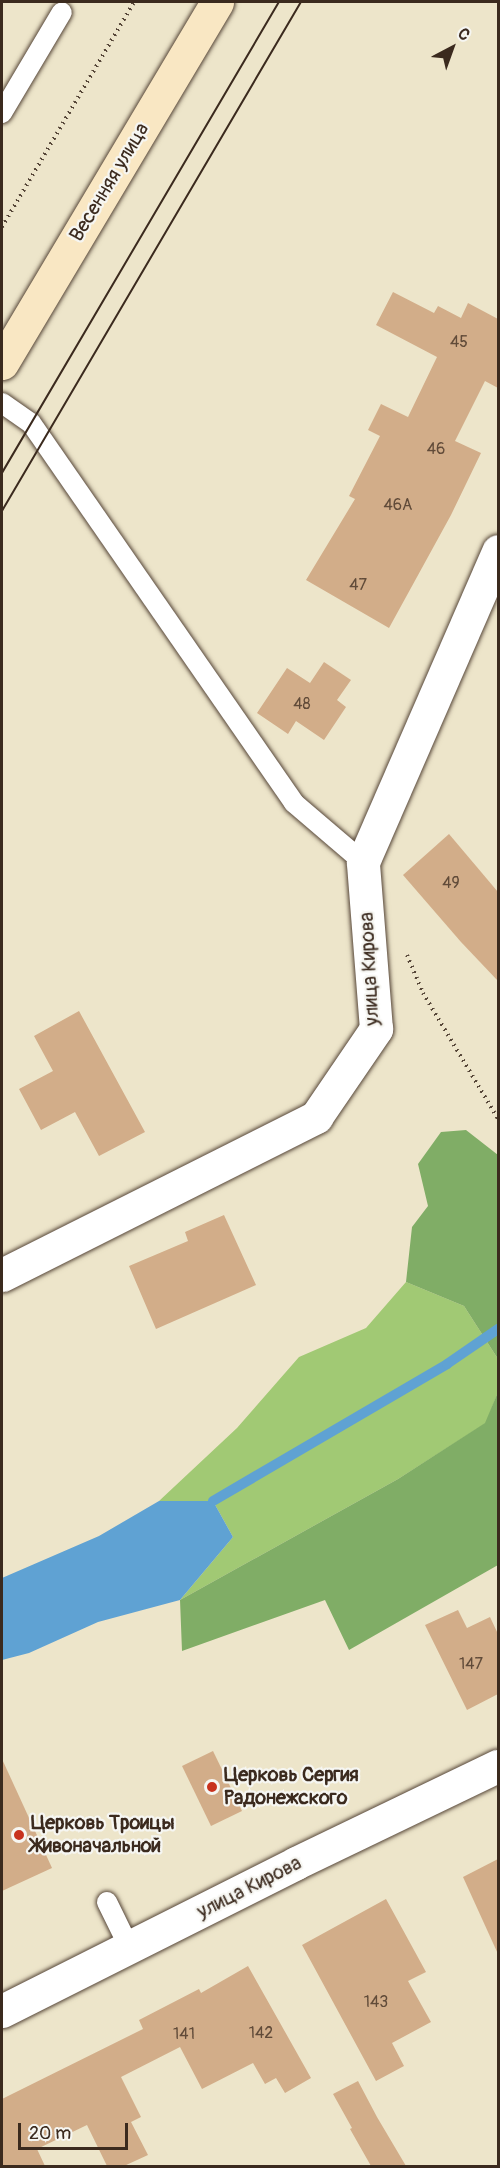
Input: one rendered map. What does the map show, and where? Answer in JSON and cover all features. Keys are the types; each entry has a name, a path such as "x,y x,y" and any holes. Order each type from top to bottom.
{"main road":[{"name":"Весенняя улица","path":"2,363 217,2"}],"street":[{"name":"улица Кирова","path":"2,1275 316,1117 376,1029 363,862 498,551"},
{"name":"улица Кирова","path":"2,2011 296,1863 498,1766"}],"lane":[{"path":"2,113 62,12"},
{"path":"2,403 31,423 294,803 363,862"},
{"path":"107,1902 129,1947"}],"path":[{"path":"2,227 134,2"},
{"path":"405,949 423,993 498,1119"}],"green space":[{"path":"466,1130 498,1155 498,1359 464,1306 406,1282 412,1227 428,1206 418,1164 441,1132"},
{"path":"406,1282 464,1306 498,1359 498,1392 486,1423 398,1479 180,1600 233,1537 213,1501 159,1501 237,1428 299,1357 366,1328"},
{"path":"498,1392 498,1565 349,1650 325,1600 182,1651 180,1600 398,1479 485,1423"}],"water":[{"path":"159,1501 213,1501 233,1537 180,1600 98,1622 29,1653 2,1660 2,1578 99,1536"}],"building":[{"path":"393,292 434,313 438,306 461,318 468,303 498,319 498,388 485,381 455,441 481,453 451,515 389,628 306,580 355,499 349,496 380,436 368,430 381,404 408,417 437,357 376,325"},
{"path":"324,662 351,680 337,700 346,707 324,740 296,721 288,734 257,713 287,668 310,683"},
{"path":"449,834 498,892 498,981 403,875"},
{"path":"79,1011 145,1132 99,1156 75,1112 41,1130 19,1089 53,1071 34,1036"},
{"path":"224,1215 256,1285 156,1329 129,1266 188,1241 185,1232"},
{"path":"458,1610 467,1628 490,1617 498,1634 498,1694 467,1710 425,1625"},
{"name":"Церковь Сергия Радонежского","path":"213,1751 242,1811 211,1826 182,1766"},
{"name":"Церковь Троицы Живоначальной","path":"2,1759 52,1868 2,1891"},
{"path":"498,1859 498,1954 463,1877"},
{"path":"386,1899 426,1972 408,1981 431,2022 392,2043 404,2066 376,2081 302,1945"},
{"path":"248,1966 311,2078 285,2093 276,2078 265,2084 253,2063 202,2089 180,2047 121,2077 141,2117 131,2122 148,2155 124,2166 107,2166 87,2125 37,2149 45,2166 2,2166 2,2099 143,2029 139,2020 199,1989 201,1993"},
{"path":"358,2081 406,2166 371,2166 350,2129 352,2128 333,2094"}],"waterway":[{"path":"213,1501 447,1364 498,1329"}],"tram line":[{"path":"2,473 279,2"},
{"path":"2,511 301,2"}],"place":[{"name":"Церковь Сергия Радонежского","path":"212,1787"},
{"name":"Церковь Троицы Живоначальной","path":"19,1835"}]}
